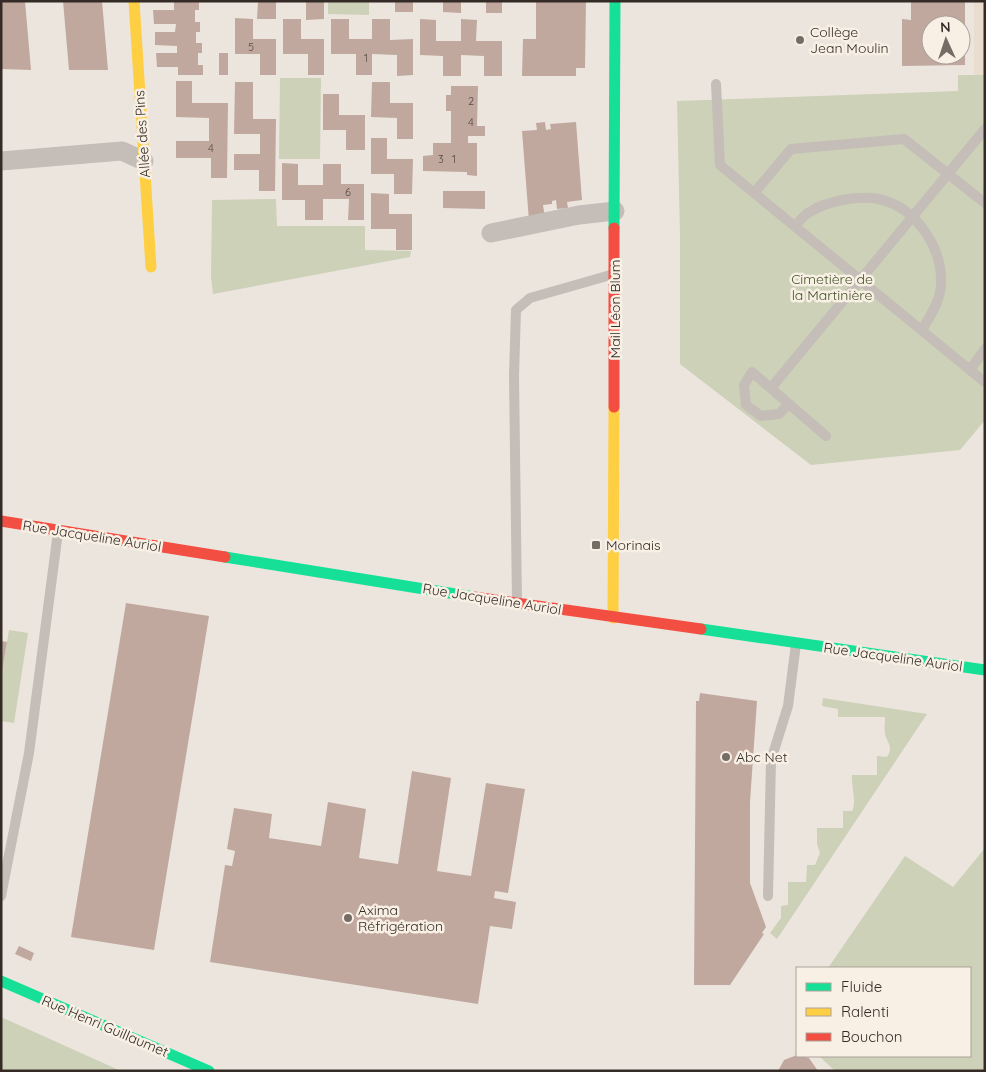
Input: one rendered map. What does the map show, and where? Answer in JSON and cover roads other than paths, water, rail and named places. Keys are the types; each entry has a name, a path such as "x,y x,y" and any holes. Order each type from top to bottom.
{"street":[{"name":"Allée des Pins","path":"134,1 151,267"},
{"name":"Mail Léon Blum","path":"613,618 616,1"},
{"path":"1,161 122,151 144,161"},
{"path":"491,233 579,215 615,212"},
{"name":"Rue Jacqueline Auriol","path":"1,522 517,604 613,618 674,624 985,670"},
{"name":"Rue Henri Guillaumet","path":"1,981 209,1071"}],"lane":[{"path":"716,84 720,165 985,382"},
{"path":"771,388 985,129"},
{"path":"754,193 791,149 904,138 985,203"},
{"path":"795,226 808,213 837,202 859,198 880,200 912,217 923,228 934,245 939,261 941,285 937,303 922,330"},
{"path":"517,604 514,376 516,310 530,298 615,274"},
{"path":"970,370 985,349"},
{"path":"789,404 779,414 761,416 746,405 744,385 752,372 771,388 826,436"},
{"path":"1,896 29,753 59,531"},
{"path":"768,896 771,760 788,706 796,643"}],"place":[{"name":"Collège Jean Moulin","path":"800,40"},
{"name":"Morinais","path":"596,545"},
{"name":"Abc Net","path":"726,757"},
{"name":"Axima Réfrigération","path":"348,918"}],"park label":[{"name":"Cimetière de la Martinière","path":"832,288"}]}
